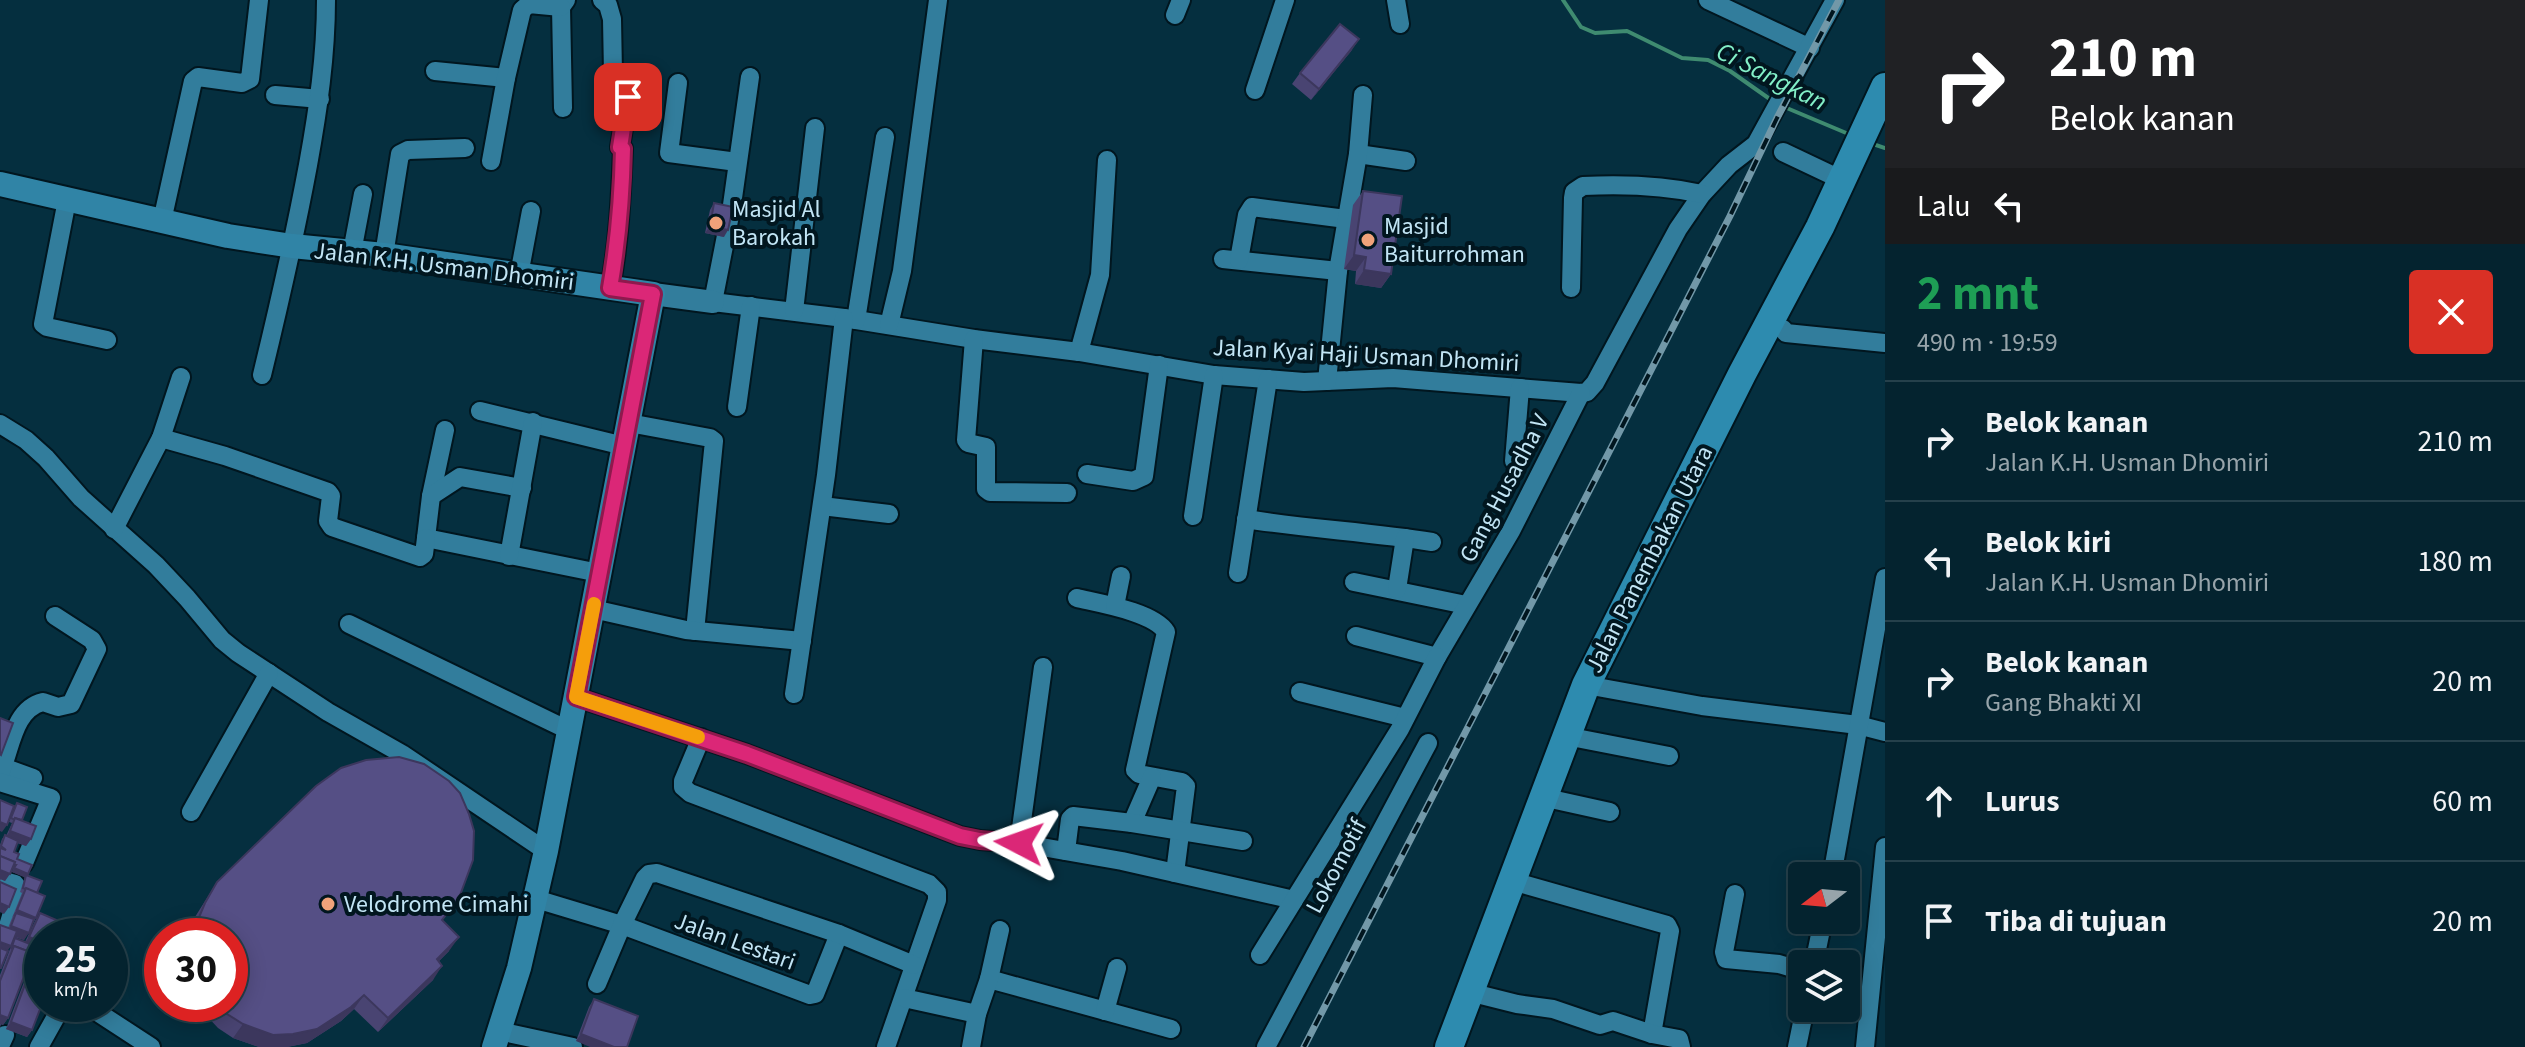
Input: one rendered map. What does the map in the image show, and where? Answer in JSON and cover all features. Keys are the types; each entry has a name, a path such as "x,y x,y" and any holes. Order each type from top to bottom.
{"main road":[{"name":"Jalan Panembakan Utara","path":"1449,1047 1586,685 1820,227 1885,87"},
{"name":"Jalan K.H. Usman Dhomiri","path":"0,184 228,236 653,294"},
{"path":"496,1039 519,968 536,899 653,294"}],"street":[{"path":"162,221 194,79 206,76 248,82 259,0"},
{"path":"262,375 292,246 320,99 326,0"},
{"path":"602,0 608,5 612,19 613,73 628,75 631,80 621,134 619,227 610,288"},
{"path":"889,325 902,271 938,0"},
{"path":"1255,90 1285,0"},
{"path":"1396,0 1400,24"},
{"path":"1708,0 1810,48"},
{"path":"1581,393 1587,392 1595,383 1678,229 1702,194 1729,165 1756,144 1835,0"},
{"path":"491,161 523,7 529,4 563,4 563,108"},
{"path":"435,71 506,78"},
{"path":"713,302 732,205 750,77"},
{"path":"678,83 669,153 737,162"},
{"path":"275,95 320,99"},
{"path":"1327,381 1338,271 1358,154 1363,95"},
{"path":"794,311 815,128"},
{"path":"794,694 850,319 885,137"},
{"path":"384,255 400,154 408,150 465,148"},
{"path":"1783,152 1842,180"},
{"path":"1358,154 1406,161"},
{"path":"1079,352 1100,275 1107,160"},
{"path":"1571,288 1573,198 1578,189 1583,186 1633,184 1702,194"},
{"path":"352,252 363,194"},
{"path":"67,200 43,324 107,340"},
{"path":"1338,271 1231,259 1252,207 1346,219"},
{"path":"519,275 531,211"},
{"name":"Jalan Kyai Haji Usman Dhomiri","path":"653,294 1079,352 1214,375 1327,381 1393,378 1581,393"},
{"path":"737,407 751,306"},
{"path":"1768,325 1783,329 1786,333 1885,343"},
{"path":"974,339 966,440 986,447 986,489 990,492 1067,493"},
{"path":"1087,474 1133,481 1144,476 1159,365"},
{"path":"1193,516 1214,375"},
{"path":"114,529 161,438 181,377"},
{"path":"1238,573 1268,379"},
{"path":"1514,461 1520,388"},
{"name":"Gang Husadha V","path":"1260,955 1403,724 1466,605 1511,531 1581,393"},
{"path":"480,411 533,422 627,434 703,437 714,441 695,631"},
{"path":"509,556 533,422"},
{"path":"0,424 36,449 81,498 156,565 222,640 328,712 402,754 546,851"},
{"path":"161,438 225,456 328,492 331,496 328,521 332,527 420,557 424,554 431,496 445,430"},
{"path":"431,496 460,477 522,488"},
{"path":"822,506 889,514"},
{"path":"1246,519 1305,529 1370,533 1432,542"},
{"path":"426,538 599,573"},
{"path":"1397,589 1405,538"},
{"path":"1115,606 1121,576"},
{"path":"1834,862 1885,578"},
{"path":"1354,582 1466,605"},
{"path":"1077,598 1115,606 1160,623 1166,632 1135,770 1139,774 1185,784 1175,873"},
{"path":"593,609 695,631 802,641"},
{"path":"1,772 16,729 27,709 43,702 58,707 71,704 97,649 95,642 55,616"},
{"path":"349,624 570,731"},
{"path":"1356,636 1437,657"},
{"path":"1019,843 1043,667"},
{"path":"191,812 269,673"},
{"path":"1586,685 1702,706 1858,725 1885,732"},
{"path":"1300,692 1403,724"},
{"path":"576,697 701,738 960,836 1066,851 1294,900"},
{"path":"1566,736 1669,756"},
{"path":"701,738 683,781 683,787 690,793 915,878 934,887 937,892 937,900 886,1047"},
{"name":"Lokomotif","path":"1266,1047 1428,743"},
{"path":"1,772 33,778"},
{"path":"1,772 51,798 24,863"},
{"path":"1132,823 1152,777"},
{"path":"1542,797 1610,812"},
{"path":"1066,851 1073,816 1243,841"},
{"path":"1865,1047 1885,847"},
{"path":"597,984 645,878 657,873 839,934 914,965"},
{"path":"0,880 15,884 19,890 8,926"},
{"path":"1512,881 1667,925 1670,931 1653,1014 1652,1034"},
{"path":"1735,894 1724,952 1726,959 1788,967"},
{"path":"536,899 622,925"},
{"name":"Jalan Lestari","path":"622,925 810,995 815,994 839,934"},
{"path":"971,1047 1000,930"},
{"path":"1105,1011 1117,968"},
{"path":"989,979 1171,1029"},
{"path":"1469,992 1553,1009 1600,1025 1613,1021 1679,1039 1681,1047"},
{"path":"904,998 977,1014"},
{"path":"39,1047 53,1022"},
{"path":"113,1022 151,1047"},
{"path":"1797,1047 1802,1022"},
{"path":"496,1039 573,1047"}],"building":[{"path":"1340,24 1359,39 1319,89 1300,73"},
{"name":"Masjid Baiturrohman","path":"1363,191 1402,196 1391,274 1364,270 1366,257 1354,255"},
{"path":"714,203 733,207 728,230 710,226"},
{"path":"0,718 13,723 1,755 0,754"},
{"name":"Velodrome Cimahi","path":"399,757 424,764 449,781 460,793 474,831 473,860 459,898 442,920 459,937 437,959 442,966 388,1018 364,995 317,1029 273,1035 243,1024 240,1022 248,1022 248,918 199,918 205,903 217,882 316,786 341,768 366,760"},
{"path":"0,800 14,806 7,825 0,822"},
{"path":"17,803 27,807 22,820 11,818"},
{"path":"15,818 36,826 31,839 10,831"},
{"path":"5,835 18,841 14,852 19,854 17,859 32,865 28,874 14,868 15,862 0,856 0,848 6,850 1,846"},
{"path":"0,856 15,862 10,874 0,870"},
{"path":"26,875 42,881 37,893 23,888"},
{"path":"0,882 16,889 9,907 0,903"},
{"path":"26,888 45,896 36,918 17,910"},
{"path":"16,913 31,918 24,918 24,931 11,926"},
{"path":"0,925 17,931 11,946 0,942"},
{"path":"15,938 24,942 24,950 14,946 11,949"},
{"path":"14,946 24,950 24,976 8,1018 0,1015 0,981"},
{"path":"0,948 8,951 1,968 0,968"},
{"path":"24,987 24,1022 35,1022 32,1030 11,1022"},
{"path":"594,999 638,1016 627,1047 614,1047 581,1034"}],"waterway":[{"name":"Ci Sangkan","path":"1563,0 1581,27 1595,33 1627,31 1682,58 1708,60 1730,71 1774,102"},
{"name":"Ci Sangkan","path":"1782,106 1851,135"},
{"name":"Ci Sangkan","path":"1870,143 1885,148"}],"railway":[{"path":"1304,1047 1839,0"}],"slow traffic":[{"path":"594,604 576,697 698,737"}],"place":[{"name":"Masjid Al Barokah","path":"716,223"},
{"name":"Masjid Baiturrohman","path":"1368,240"},
{"name":"Velodrome Cimahi","path":"328,904"}],"route":[{"path":"628,97 621,134 622,190 610,288 653,294 576,697 747,754 960,836 1019,843"}]}
